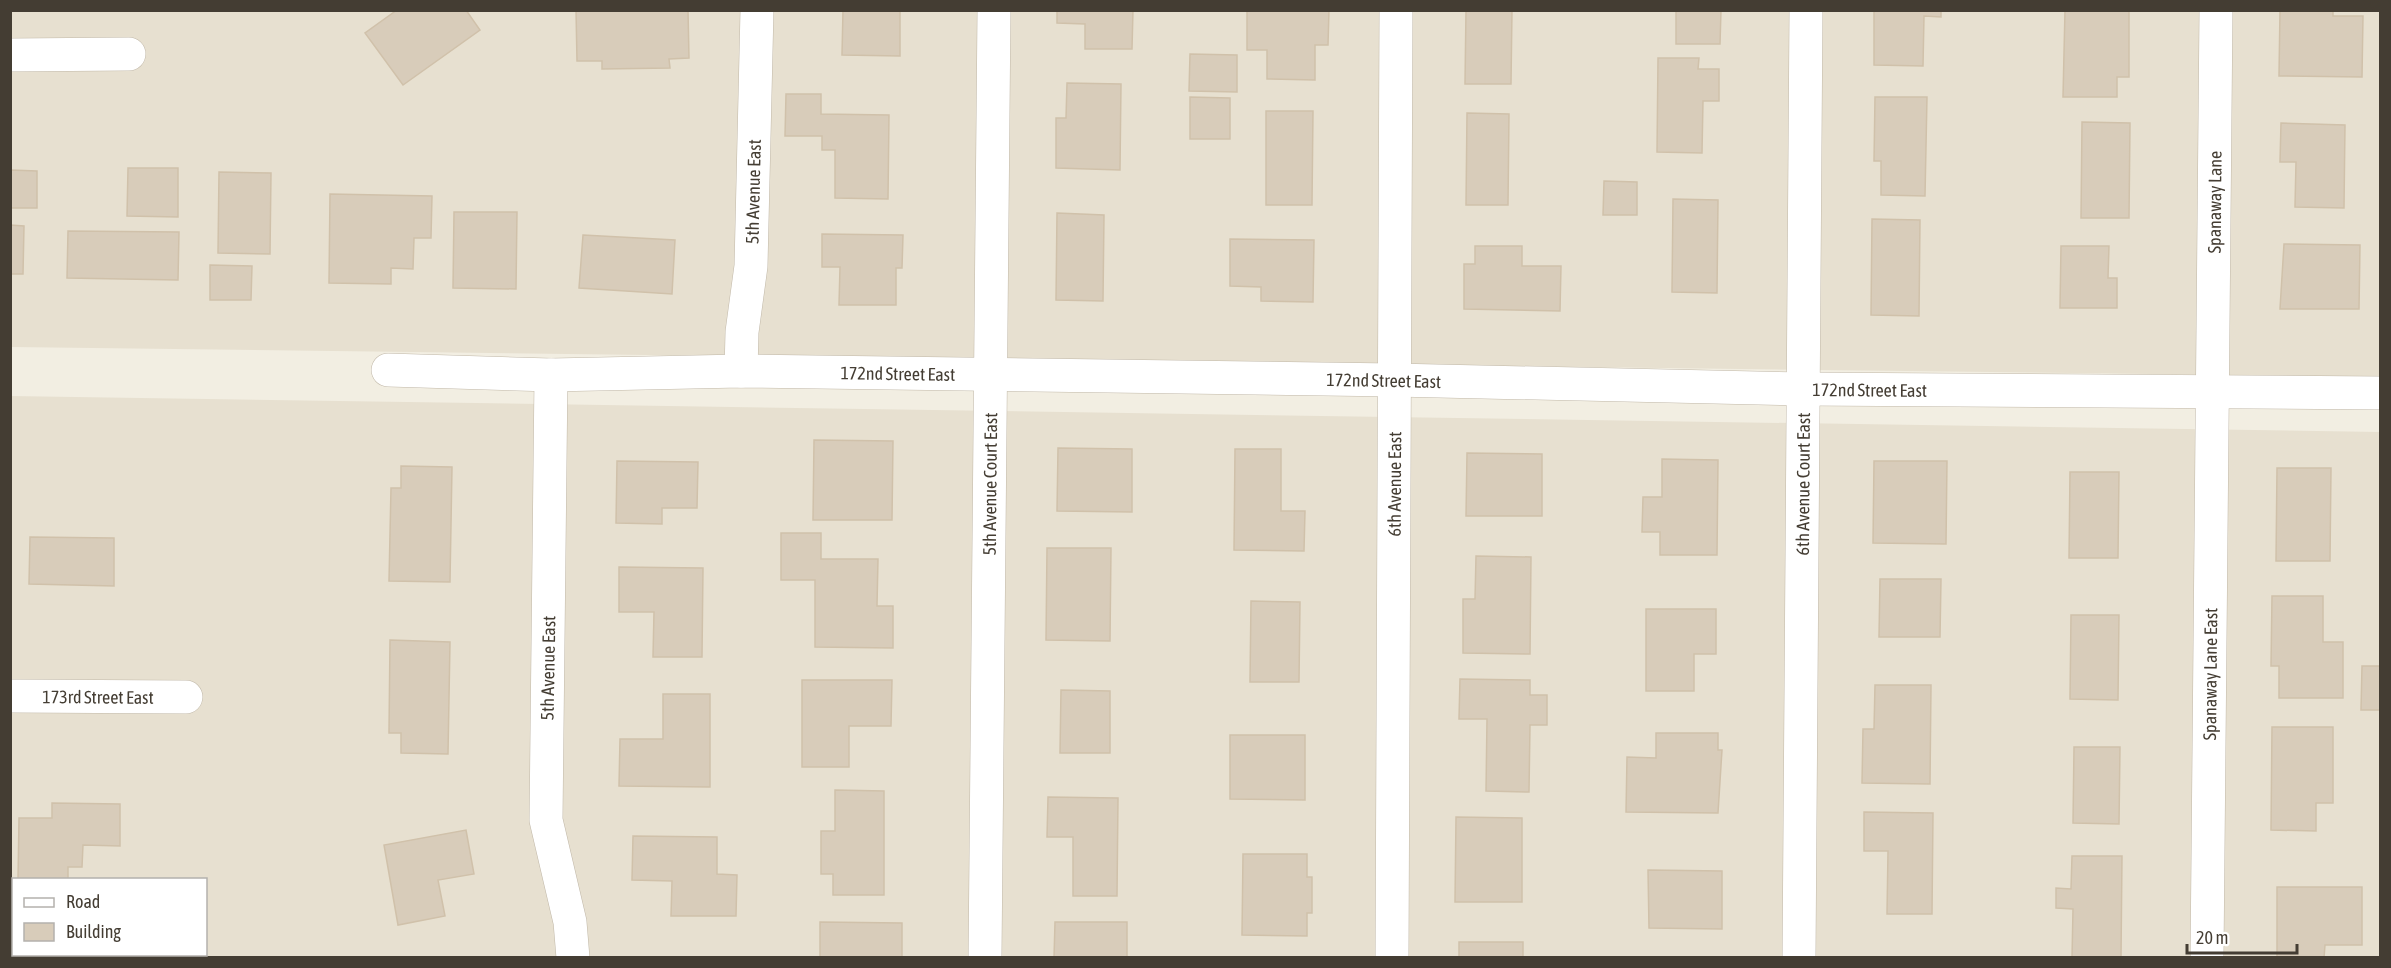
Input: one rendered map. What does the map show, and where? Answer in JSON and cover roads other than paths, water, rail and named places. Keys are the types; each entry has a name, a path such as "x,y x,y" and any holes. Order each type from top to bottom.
{"street":[{"name":"5th Avenue East","path":"741,371 742,332 751,266 757,10"},
{"name":"5th Avenue Court East","path":"985,957 994,10"},
{"name":"6th Avenue East","path":"1392,957 1396,10"},
{"name":"6th Avenue Court East","path":"1799,957 1806,10"},
{"name":"Spanaway Lane","path":"2212,392 2216,10"},
{"path":"10,55 129,54"},
{"name":"172nd Street East","path":"388,370 551,375 741,371 1394,380 1804,389 2380,393"},
{"name":"5th Avenue East","path":"551,375 546,820 570,922 573,957"},
{"name":"Spanaway Lane East","path":"2208,957 2212,392"},
{"name":"173rd Street East","path":"10,696 186,698"}]}
